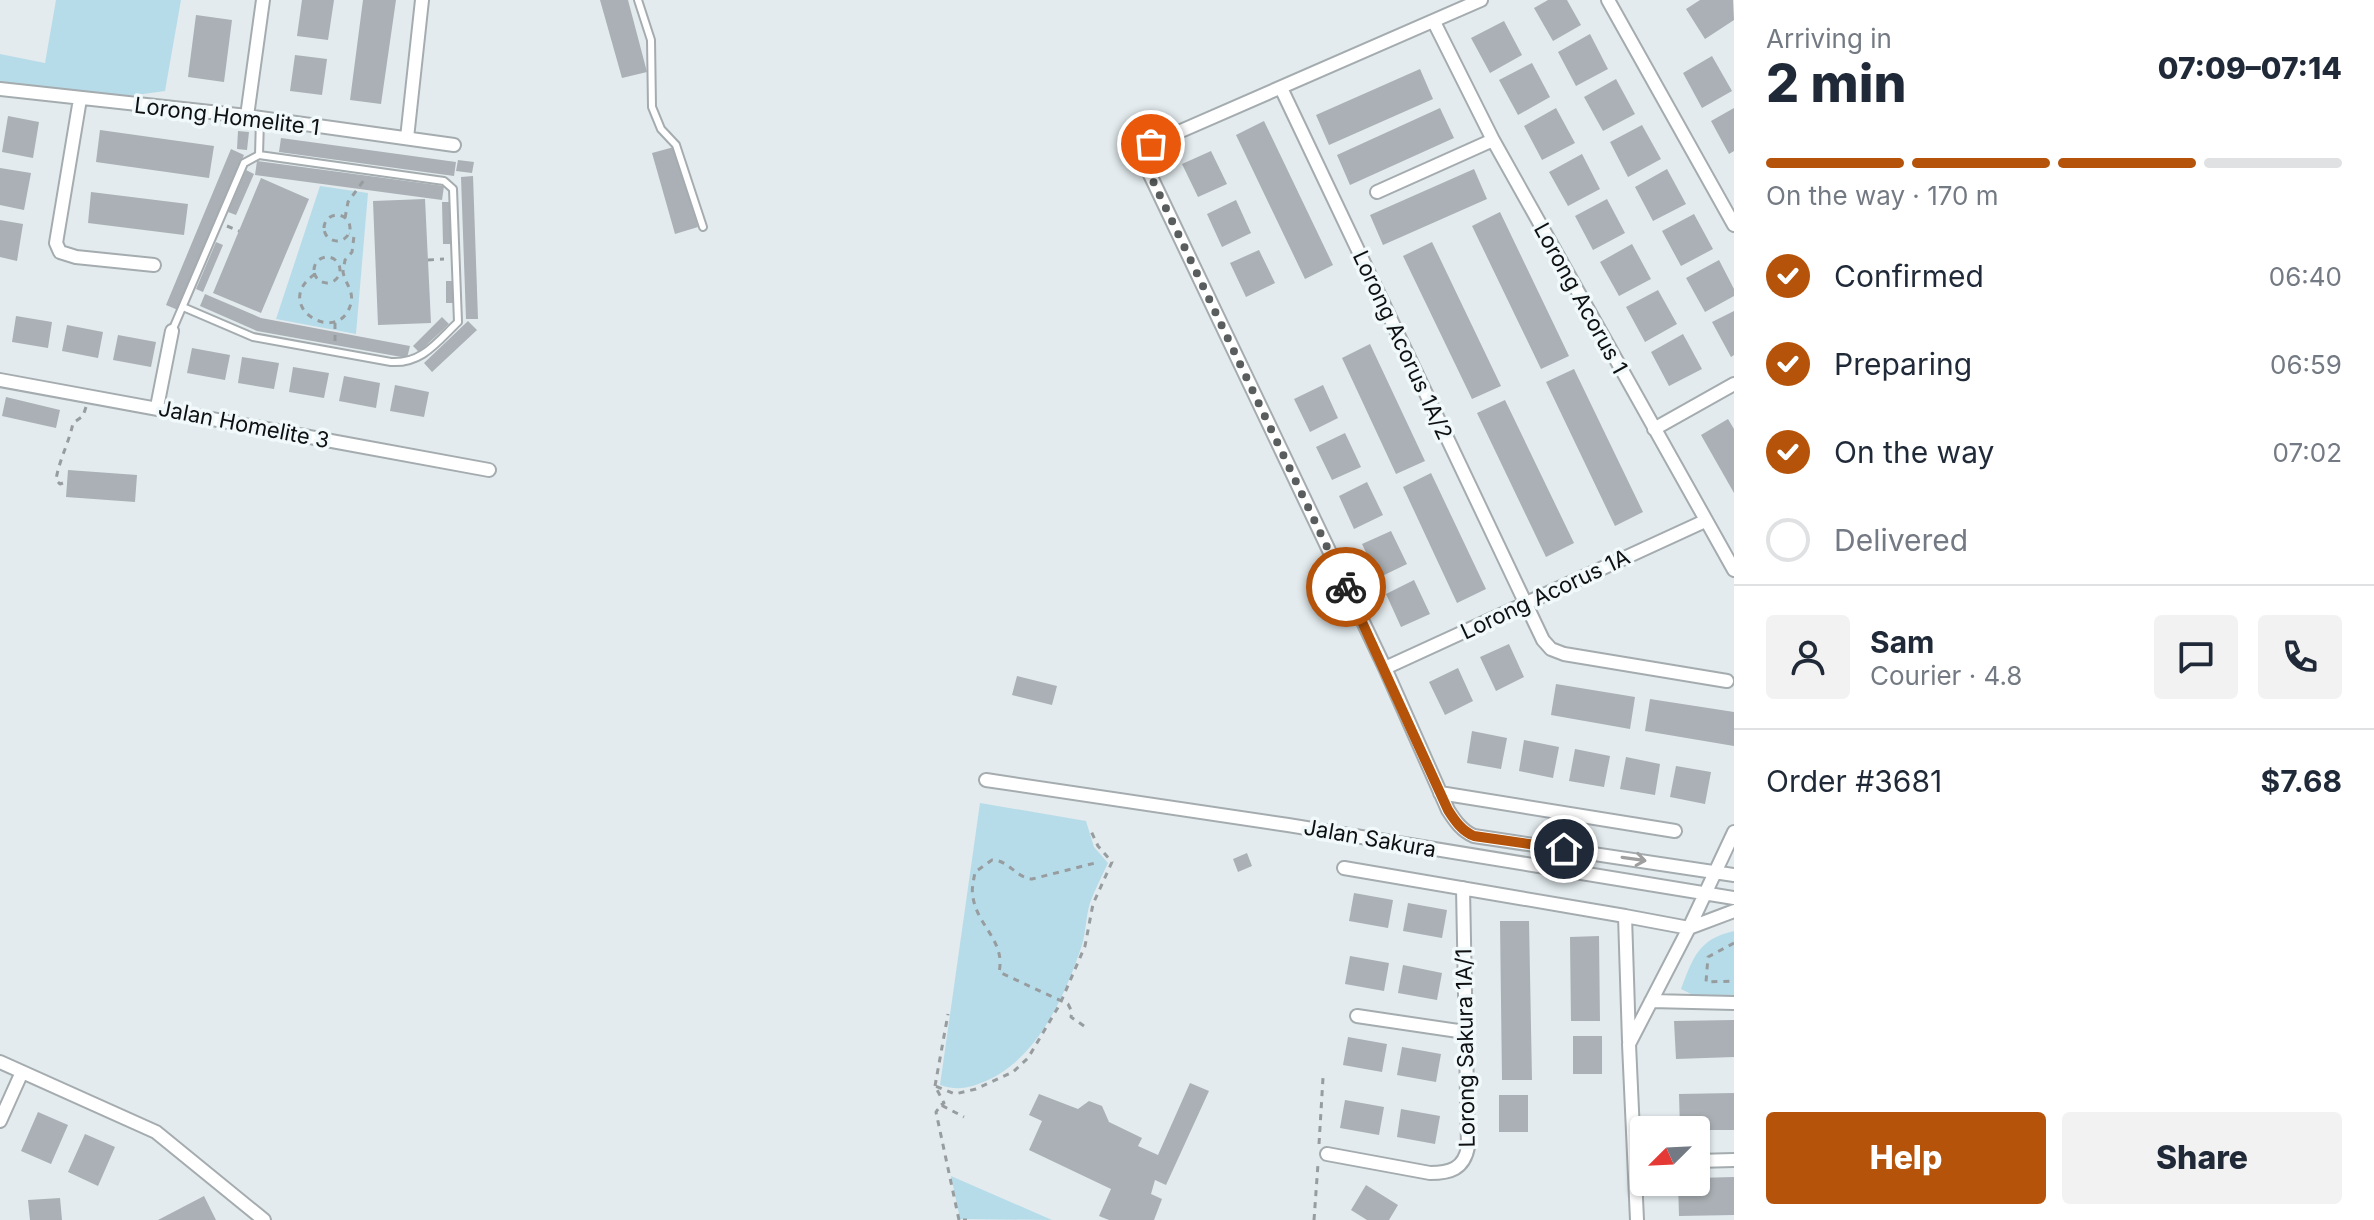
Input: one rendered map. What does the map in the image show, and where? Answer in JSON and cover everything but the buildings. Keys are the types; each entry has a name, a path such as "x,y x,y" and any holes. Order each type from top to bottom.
{"street":[{"path":"253,118 263,0"},
{"path":"407,138 422,0"},
{"path":"1281,88 1481,0"},
{"path":"1608,0 1734,225"},
{"name":"Lorong Acorus 1","path":"1434,22 1493,140 1734,570"},
{"name":"Jalan Sakura","path":"1281,88 1151,144 1144,151 1144,162 1385,668 1440,793 1457,823 1466,833 1474,836 1734,875"},
{"name":"Lorong Acorus 1A/2","path":"1281,88 1543,640 1551,649 1564,654 1727,681"},
{"name":"Lorong Homelite 1","path":"0,89 454,145"},
{"path":"80,99 56,243 60,252 76,257 154,265"},
{"path":"1377,192 1493,140"},
{"path":"157,407 172,331"},
{"name":"Jalan Homelite 3","path":"0,380 489,470"},
{"path":"1654,429 1734,384"},
{"name":"Lorong Acorus 1A","path":"1385,668 1705,521"},
{"name":"Jalan Sakura","path":"986,780 1734,898"},
{"path":"1440,793 1675,831"},
{"path":"1629,1044 1734,832"},
{"path":"1344,868 1689,928 1734,911"},
{"name":"Lorong Sakura 1A/1","path":"1327,1154 1430,1173 1445,1173 1458,1168 1466,1159 1463,888"},
{"path":"1625,916 1629,1044 1636,1116"},
{"path":"1651,1001 1734,1003"},
{"path":"1357,1016 1465,1032"},
{"path":"0,1062 156,1132 264,1220"},
{"path":"0,1121 22,1072"},
{"path":"1710,1161 1734,1160"},
{"path":"1637,1220 1638,1196"}],"lane":[{"path":"638,0 651,40 652,107 661,129 676,145 703,227"},
{"path":"253,118 259,155"},
{"path":"172,331 244,163 259,155 450,184 453,189 458,322 420,358 407,363 391,362 253,337 183,307"}],"path":[{"path":"345,218 348,202 372,171"},
{"path":"333,216 345,218 350,225 349,234 343,240 335,241 328,237 325,229 327,221 333,216"},
{"path":"220,223 239,231"},
{"path":"315,274 326,282 341,274 355,242 354,236 349,234"},
{"path":"325,257 336,261 351,294 346,313 335,321 317,322 305,313 300,290 304,281 315,274 315,264 325,257"},
{"path":"428,260 456,258"},
{"path":"334,351 335,321"},
{"path":"63,483 56,480 59,463 72,435 73,423 83,416 90,396"},
{"path":"935,1086 955,1094 976,1089 1013,1072 1042,1039 1085,946 1093,904 1112,862 1098,846 1091,831"},
{"path":"1084,1026 1071,1017 1068,1004 999,972 999,945 985,926 972,896 975,872 992,860 1005,862 1026,879 1099,862"},
{"path":"1734,943 1708,957 1706,982 1734,981"},
{"path":"948,1014 935,1086 944,1103 935,1114 963,1220"},
{"path":"941,1105 964,1117"}],"shaded area":[{"path":"56,0 181,0 165,91 114,98 0,83 0,54 45,63"},
{"path":"320,186 368,193 356,334 276,319"},
{"path":"980,803 1086,821 1094,847 1108,863 1090,903 1075,965 1047,1024 1021,1057 1004,1071 974,1085 952,1088 940,1085"},
{"path":"1734,931 1734,995 1695,996 1681,989 1698,951 1712,939"},
{"path":"951,1176 1052,1220 960,1219"}],"way so far":[{"path":"1151,144 1144,151 1144,162 1346,587"}],"route":[{"path":"1346,587 1448,810 1457,823 1466,833 1474,836 1564,849"}]}
